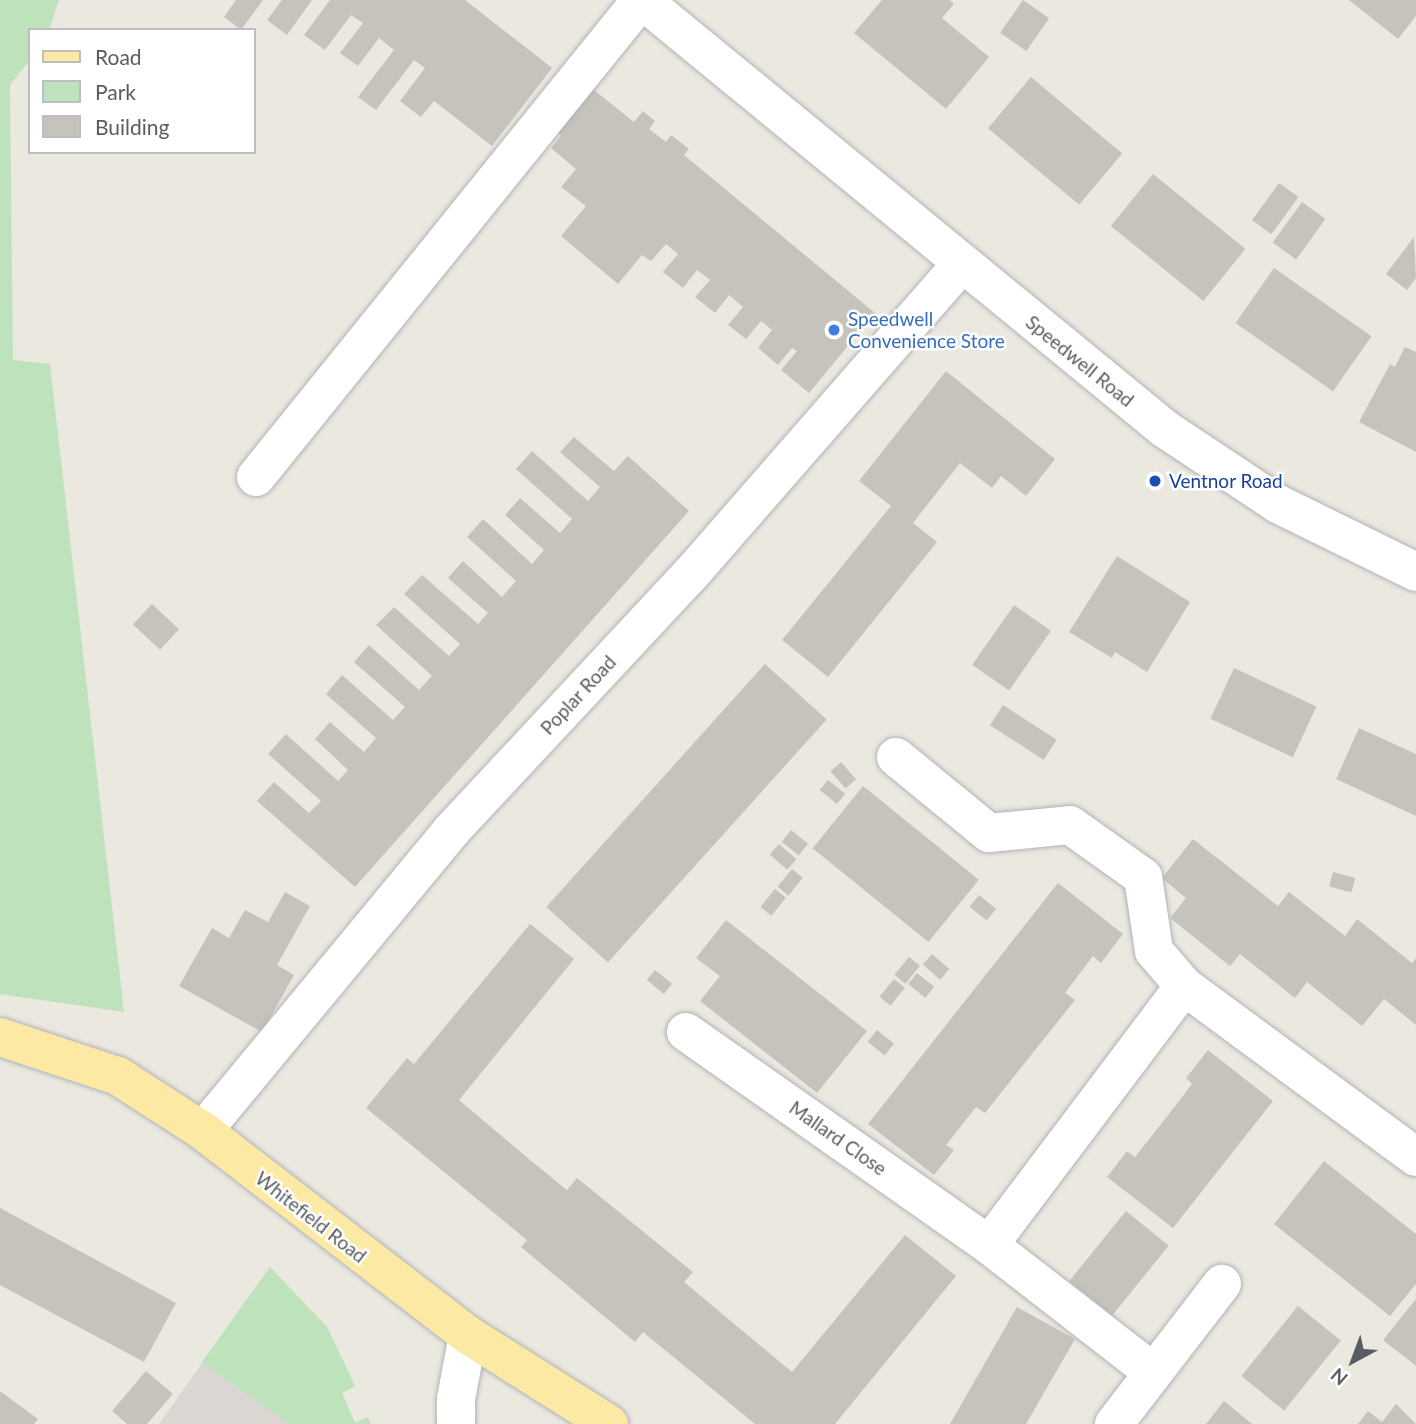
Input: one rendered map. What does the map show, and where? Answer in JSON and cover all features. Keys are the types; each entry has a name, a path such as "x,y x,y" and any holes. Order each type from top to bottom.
{"main road":[{"name":"Whitefield Road","path":"0,1037 118,1076 202,1131 468,1335 609,1424"}],"street":[{"name":"Speedwell Road","path":"642,0 961,265 1165,429 1278,503 1416,572"},
{"path":"256,477 642,0"},
{"name":"Poplar Road","path":"202,1131 452,831 691,574 961,265"},
{"path":"896,757 989,833 1070,825 1143,877 1154,951 1184,986 1416,1157"},
{"path":"989,1245 1184,986"},
{"name":"Mallard Close","path":"686,1032 989,1245 1153,1373"},
{"path":"1114,1424 1222,1284"},
{"path":"456,1424 456,1399 468,1335"}],"shaded area":[{"path":"270,1267 327,1327 355,1386 342,1393 355,1423 368,1417 371,1424 159,1424"}],"green space":[{"path":"0,0 59,0 50,28 28,28 28,62 10,85 13,360 50,364 124,1012 0,994"},
{"path":"270,1267 327,1327 355,1386 342,1393 355,1423 368,1417 371,1424 289,1424 202,1362"}],"building":[{"path":"236,0 263,0 242,28 224,17"},
{"path":"282,0 312,0 287,35 267,20"},
{"path":"330,0 465,0 552,68 492,146 434,101 421,117 400,101 425,68 414,60 376,110 358,97 394,50 379,38 358,66 340,53 363,23 351,15 325,50 304,35"},
{"path":"882,0 950,0 954,4 942,18 989,57 946,109 854,33"},
{"path":"1023,0 1049,18 1026,51 1000,33"},
{"path":"1349,0 1416,0 1416,16 1398,39"},
{"path":"1031,77 1122,153 1079,205 988,128"},
{"path":"584,82 634,122 643,111 655,121 649,129 666,142 671,135 689,149 684,155 875,313 809,393 781,370 797,351 792,348 778,365 758,348 772,330 761,321 746,339 728,325 743,307 729,295 715,313 695,297 710,280 697,270 683,288 663,272 678,254 666,244 651,261 642,255 618,284 561,236 586,206 561,187 576,169 551,148 561,136 549,125"},
{"path":"1153,174 1245,249 1203,301 1111,226"},
{"path":"1279,183 1298,197 1271,234 1252,220"},
{"path":"1302,202 1325,219 1296,259 1273,242"},
{"path":"1414,237 1416,278 1407,290 1386,274"},
{"path":"1274,268 1371,336 1333,391 1236,323"},
{"path":"1405,347 1416,352 1416,452 1359,422 1390,364 1395,367"},
{"path":"946,371 1055,459 1026,496 1001,476 992,488 960,463 913,523 937,542 828,677 782,640 891,506 859,481"},
{"path":"574,437 614,471 628,456 689,511 355,887 257,801 274,782 309,813 321,801 268,754 286,734 338,781 348,770 315,739 330,722 364,752 376,738 326,694 342,675 393,720 405,707 354,662 369,645 419,690 432,676 376,625 394,607 449,656 460,644 404,594 422,575 478,624 488,613 448,578 463,561 502,597 516,581 467,537 483,519 532,564 544,550 505,515 520,498 560,533 572,519 516,469 532,451 588,501 600,487 560,452"},
{"path":"1117,556 1190,602 1147,672 1115,652 1112,658 1069,632"},
{"path":"152,604 179,629 160,650 133,624"},
{"path":"1014,605 1051,631 1009,691 972,665"},
{"path":"765,664 827,720 608,963 546,907"},
{"path":"1234,668 1316,706 1293,757 1210,719"},
{"path":"1003,705 1057,740 1044,760 990,725"},
{"path":"1359,728 1416,754 1416,816 1336,779"},
{"path":"841,762 856,779 846,789 830,771"},
{"path":"828,780 845,794 837,804 820,790"},
{"path":"863,786 979,880 928,942 813,848"},
{"path":"791,830 808,844 799,856 782,842"},
{"path":"1193,839 1278,906 1289,892 1345,936 1357,919 1412,963 1416,958 1416,1025 1384,999 1362,1026 1307,982 1295,998 1240,954 1230,966 1170,918 1186,898 1162,878"},
{"path":"779,844 796,859 787,870 770,855"},
{"path":"792,869 803,878 788,896 778,887"},
{"path":"1333,872 1355,878 1351,892 1329,886"},
{"path":"1058,883 1123,934 1101,963 1093,956 1065,993 1075,1000 985,1113 976,1107 946,1145 954,1150 934,1175 868,1124"},
{"path":"775,889 786,898 771,916 761,907"},
{"path":"285,892 310,906 277,965 294,975 262,1032 179,986 212,928 229,938 245,910 268,922"},
{"path":"979,895 996,909 987,921 970,907"},
{"path":"726,920 867,1031 817,1093 700,1001 720,976 696,958"},
{"path":"530,924 574,959 459,1100 530,1160 567,1190 577,1178 693,1272 684,1282 792,1372 905,1235 956,1276 835,1424 755,1424 643,1332 635,1342 521,1247 527,1240 366,1108 407,1058 414,1064"},
{"path":"932,954 949,969 940,980 923,965"},
{"path":"909,957 920,966 905,984 895,975"},
{"path":"655,970 672,984 664,994 647,980"},
{"path":"917,973 934,987 925,998 908,984"},
{"path":"894,979 905,988 890,1006 880,997"},
{"path":"877,1030 894,1044 885,1056 868,1042"},
{"path":"1208,1050 1273,1101 1173,1228 1107,1177 1127,1151 1135,1157 1192,1084 1186,1078"},
{"path":"1324,1161 1416,1234 1416,1284 1390,1316 1274,1224"},
{"path":"0,1208 176,1303 144,1362 0,1285"},
{"path":"1126,1211 1169,1246 1112,1316 1069,1281"},
{"path":"1416,1299 1416,1366 1383,1340"},
{"path":"1298,1306 1341,1341 1284,1411 1241,1376"},
{"path":"1017,1307 1075,1339 1026,1424 950,1424"},
{"path":"146,1371 173,1394 147,1424 127,1424 112,1411"},
{"path":"0,1391 38,1419 34,1424 0,1424"},
{"path":"1224,1401 1252,1424 1206,1424"},
{"path":"1396,1404 1416,1424 1358,1424 1368,1411 1382,1422"}],"place":[{"name":"Speedwell Convenience Store","path":"834,330"},
{"name":"Ventnor Road","path":"1155,481"}]}
